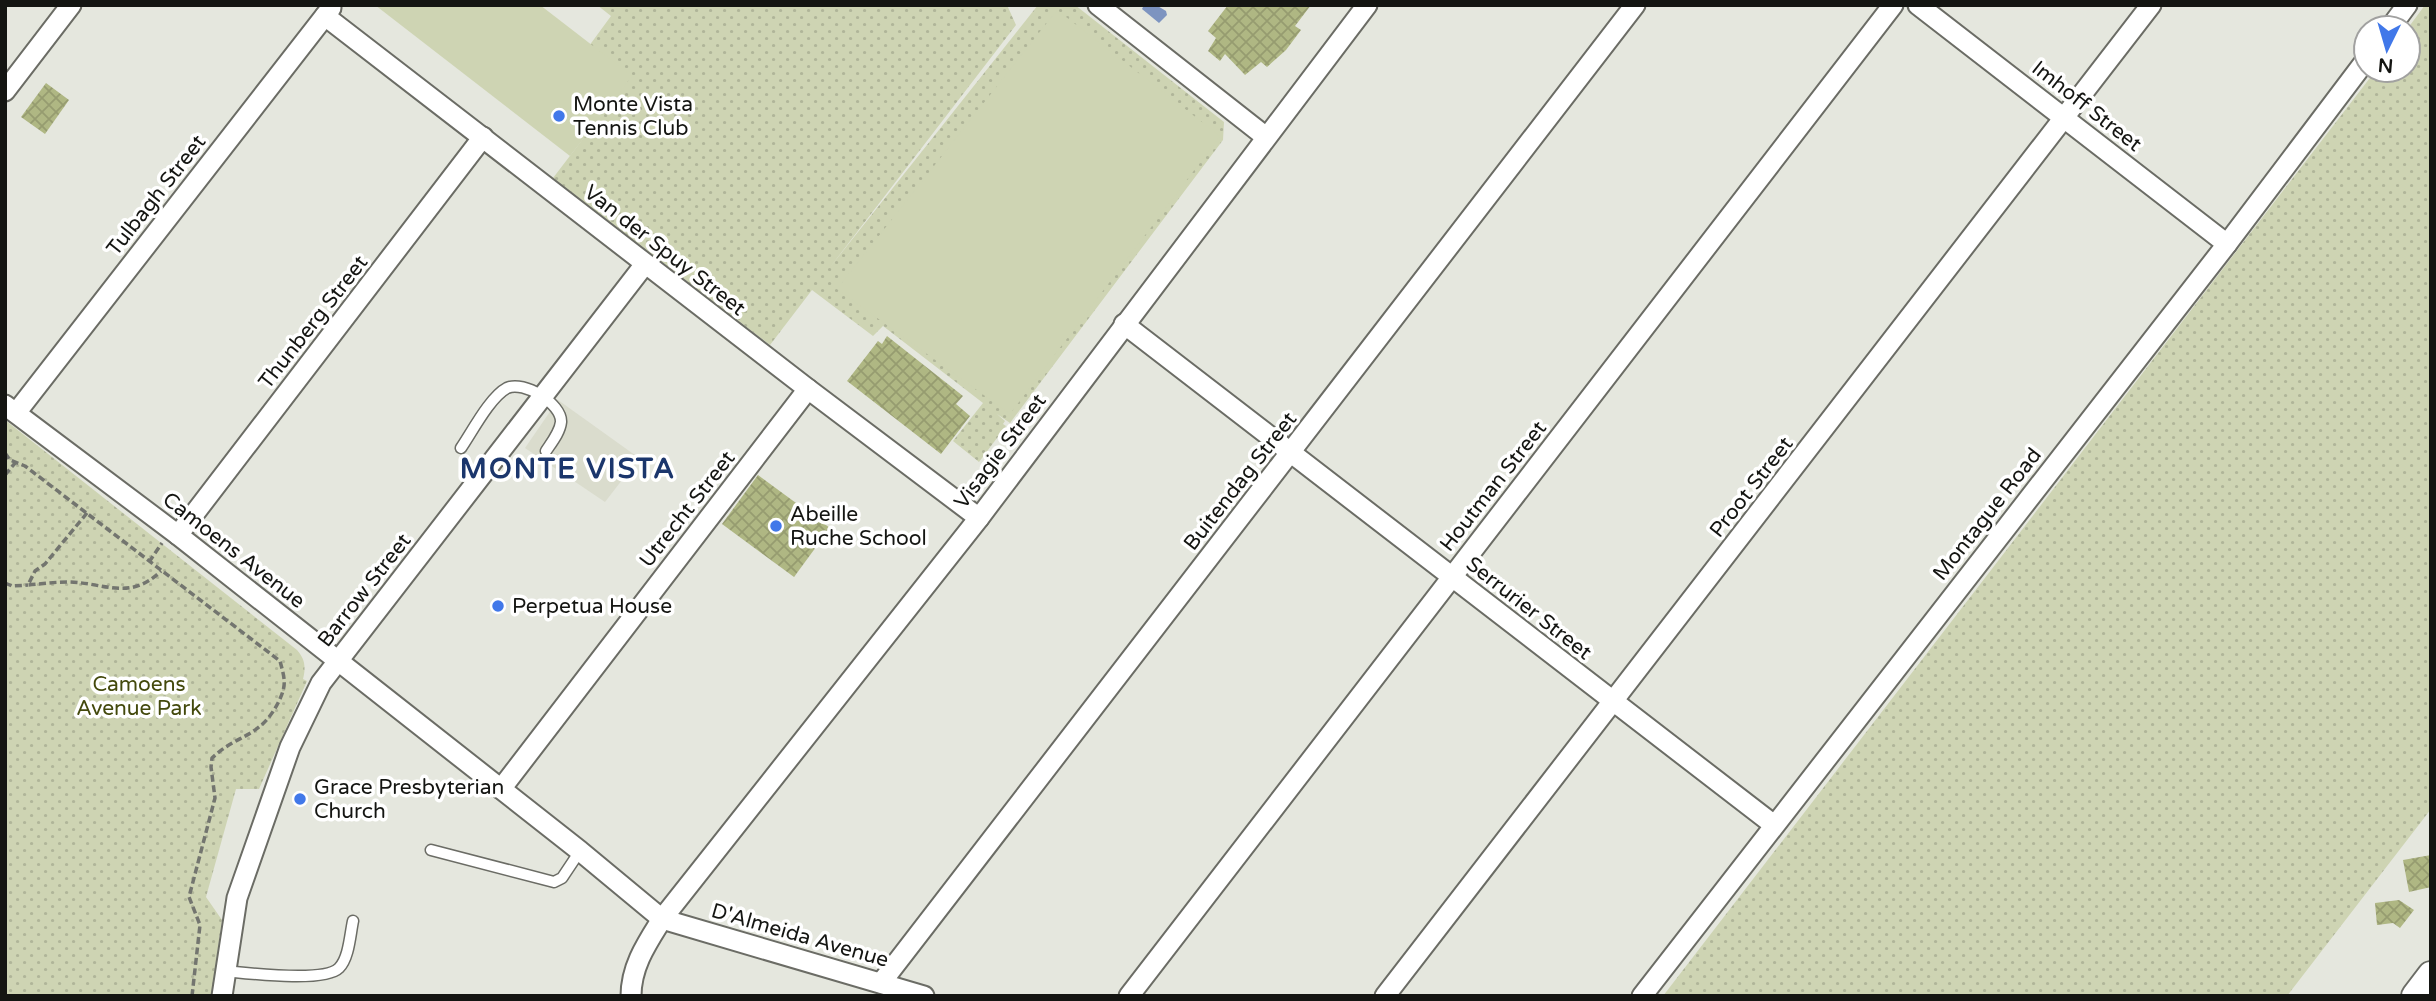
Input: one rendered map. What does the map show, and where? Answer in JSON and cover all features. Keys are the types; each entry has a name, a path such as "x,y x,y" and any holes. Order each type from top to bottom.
{"street":[{"path":"5,91 71,5"},
{"name":"Visagie Street","path":"631,996 632,979 640,952 663,919 979,518 1367,5"},
{"name":"Buitendag Street","path":"881,983 1635,5"},
{"name":"Houtman Street","path":"1129,996 1894,5"},
{"name":"Imhoff Street","path":"1918,5 2227,244"},
{"name":"Proot Street","path":"1385,996 2151,5"},
{"path":"1101,6 1265,137"},
{"name":"Van der Spuy Street","path":"329,10 483,137 645,264 979,518"},
{"name":"Tulbagh Street","path":"10,409 329,10"},
{"name":"Montague Road","path":"1642,996 2227,244 2352,79"},
{"name":"Thunberg Street","path":"178,535 483,137"},
{"name":"Barrow Street","path":"222,996 237,898 290,747 321,683 645,264"},
{"name":"Serrurier Street","path":"1124,324 1774,825"},
{"name":"Utrecht Street","path":"500,789 808,390"},
{"name":"Camoens Avenue","path":"10,409 178,535 663,919"},
{"name":"D'Almeida Avenue","path":"663,919 924,996"},
{"path":"2415,996 2431,975"}],"lane":[{"path":"461,449 499,393 517,385 526,387 558,411 561,419 559,429 546,450"},
{"path":"431,850 554,882 562,878 580,851"},
{"path":"225,971 283,976 330,973 339,968 344,959 353,921"}],"path":[{"path":"5,453 10,460 25,466 280,661 286,683 284,692 266,724 212,758 215,798 189,898 200,925 192,996"},
{"path":"5,475 16,462"},
{"path":"28,585 35,571 45,564 87,513"},
{"path":"149,562 162,542 157,538"},
{"path":"5,583 12,586 66,582 108,589 136,588 161,571"}],"shaded area":[{"path":"558,400 639,458 605,502 525,448"}],"green space":[{"name":"Monte Vista Tennis Club","path":"375,5 540,5 632,76 570,156"},
{"path":"597,5 1007,5 1016,25 831,266 1038,5 1075,5 1224,122 1223,140 1010,423 997,414 1005,421 1003,424 1006,426 979,462 953,441 983,403 883,326 873,336 812,290 770,345 553,178 631,76 589,46 611,16"},
{"path":"2425,5 2431,5 2431,809 2287,996 1663,996 2365,84 2422,84 2422,14 2418,14"},
{"path":"1057,10 1220,136 1010,414 837,289"},
{"name":"Camoens Avenue Park","path":"5,420 297,650 303,660 303,679 307,681 259,789 236,789 206,897 222,920 211,996 5,996"}],"water":[{"path":"1144,5 1156,5 1166,11 1167,15 1159,23 1142,9"}],"building":[{"path":"1228,5 1311,5 1295,26 1301,30 1286,50 1267,67 1261,62 1245,75 1225,54 1220,61 1208,51 1216,38 1208,31"},
{"path":"46,83 69,100 45,134 21,117"},
{"path":"887,336 963,396 956,404 970,416 941,454 847,381 878,341 882,344"},
{"name":"Abeille Ruche School","path":"758,475 830,528 794,577 722,524"},
{"path":"2431,855 2431,887 2409,892 2403,860"},
{"path":"2399,900 2414,910 2400,928 2393,923 2377,925 2375,903"}],"place":[{"name":"Monte Vista Tennis Club","path":"559,116"},
{"name":"Abeille Ruche School","path":"776,526"},
{"name":"Perpetua House","path":"498,606"},
{"name":"Grace Presbyterian Church","path":"300,799"}],"district":[{"name":"MONTE VISTA","path":"568,468"}]}
